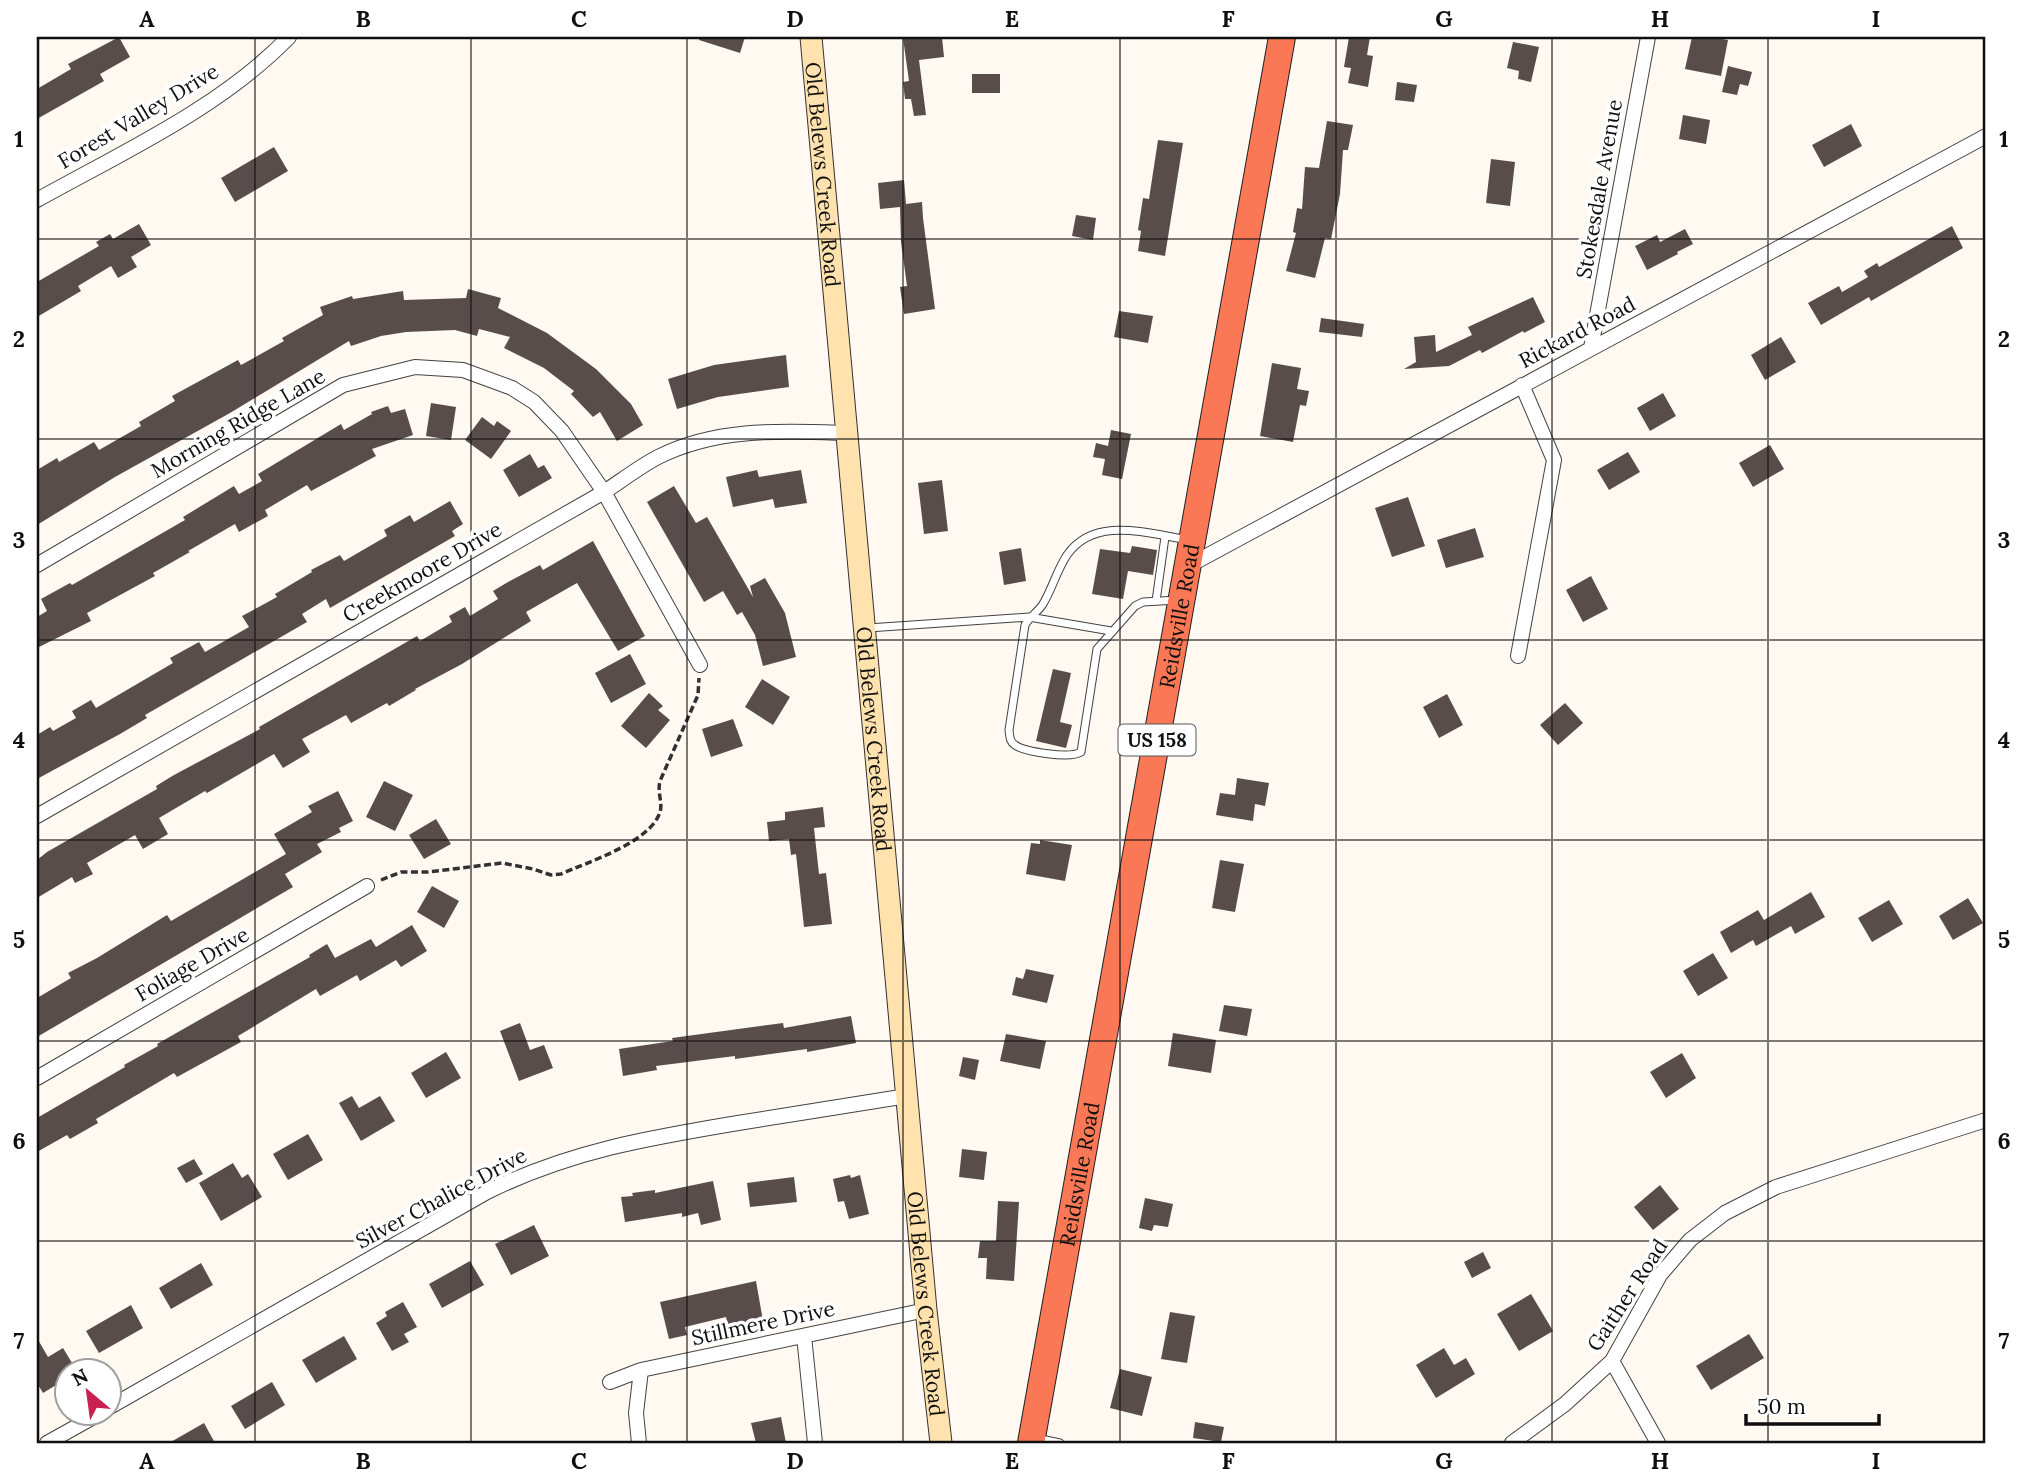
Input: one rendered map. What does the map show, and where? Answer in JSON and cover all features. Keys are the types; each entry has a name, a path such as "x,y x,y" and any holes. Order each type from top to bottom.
{"highway":[{"name":"Reidsville Road","path":"1032,1440 1169,600 1190,554 1282,37"}],"street":[{"name":"Forest Valley Drive","path":"37,200 188,114 264,62 289,37"},
{"name":"Old Belews Creek Road","path":"811,37 926,1310 941,1443"},
{"name":"Stokesdale Avenue","path":"1591,348 1648,37"},
{"name":"Rickard Road","path":"1190,554 1522,385 1986,136"},
{"name":"Morning Ridge Lane","path":"37,565 344,385 415,367 463,370 512,388 534,402 562,431 604,492 700,665"},
{"path":"1518,656 1554,460 1522,385"},
{"name":"Creekmoore Drive","path":"37,816 604,492 657,457 685,446 732,434 776,430 847,432"},
{"name":"Foliage Drive","path":"37,1078 367,886"},
{"name":"Silver Chalice Drive","path":"122,1400 521,1175 576,1155 640,1139 907,1096"},
{"name":"Gaither Road","path":"1513,1443 1565,1404 1612,1361 1660,1275 1690,1240 1725,1213 1776,1187 1986,1120"},
{"name":"Stillmere Drive","path":"610,1382 641,1370 926,1310"},
{"path":"804,1336 815,1443"},
{"path":"1612,1361 1658,1443"},
{"path":"639,1443 636,1413 641,1370"},
{"path":"47,1443 73,1428"}],"lane":[{"path":"1165,537 1169,600 1143,602 1135,606 1097,649 1081,752 1064,756 1018,747 1011,741 1009,730 1025,625 1029,617 1042,606 1066,556 1084,538 1095,532 1112,530 1165,537 1190,554"},
{"path":"865,628 1029,617 1111,631"},
{"path":"1032,1440 1060,1443"}],"path":[{"path":"367,886 401,872 428,872 502,863 551,875 561,874 643,836 660,814 657,792 660,780 698,695 700,665"}],"building":[{"path":"119,37 130,57 100,74 104,81 37,119 37,89 71,69 68,64"},
{"path":"700,37 745,37 740,53 699,40"},
{"path":"942,37 944,57 919,60 926,115 914,116 911,99 905,99 903,82 909,81 903,38"},
{"path":"1349,37 1370,37 1367,55 1373,56 1368,87 1348,83 1351,68 1344,67"},
{"path":"1692,37 1728,40 1721,76 1685,69"},
{"path":"1513,42 1539,47 1531,82 1518,79 1519,71 1507,68"},
{"path":"1728,66 1752,72 1748,86 1740,84 1737,95 1722,92"},
{"path":"972,74 1000,74 1000,93 972,93"},
{"path":"1397,82 1417,85 1414,102 1395,100"},
{"path":"1683,115 1710,120 1706,144 1679,139"},
{"path":"1327,121 1353,125 1348,150 1343,150 1340,194 1331,239 1325,238 1315,278 1286,271 1296,233 1293,232 1297,208 1302,209 1305,167 1319,168"},
{"path":"1851,124 1862,146 1824,167 1812,145"},
{"path":"1158,140 1183,143 1165,256 1138,251 1143,198 1149,199"},
{"path":"274,147 288,171 235,202 221,178"},
{"path":"1491,159 1515,162 1510,206 1486,203"},
{"path":"904,180 906,204 922,202 935,309 904,314 900,287 907,286 900,207 880,209 878,183"},
{"path":"1076,215 1096,218 1093,240 1072,236"},
{"path":"139,224 151,245 131,257 137,267 118,278 111,266 78,286 81,291 37,317 37,282 99,246 96,242 110,234 113,239"},
{"path":"1952,226 1963,248 1871,301 1869,297 1821,325 1808,303 1839,286 1842,292 1868,277 1864,271 1877,263 1879,267"},
{"path":"1685,229 1693,244 1647,270 1635,246 1657,235 1660,242"},
{"path":"468,289 501,298 498,308 547,333 596,369 631,404 643,425 617,441 600,412 593,417 571,394 574,391 544,368 504,348 510,337 479,329 477,336 455,330 406,332 381,336 351,346 349,341 37,525 37,470 57,458 59,462 94,442 99,450 141,426 139,422 175,401 172,396 238,360 241,365 284,341 282,338 323,315 320,307 352,296 353,299 403,291 404,300 466,298"},
{"path":"1533,297 1545,322 1449,366 1404,369 1416,362 1414,337 1435,335 1436,352 1472,335 1468,327"},
{"path":"1119,311 1153,316 1148,343 1114,337"},
{"path":"1321,318 1364,324 1362,337 1319,332"},
{"path":"1781,337 1796,362 1765,380 1751,355"},
{"path":"786,355 789,387 718,397 677,409 668,379 714,365"},
{"path":"1272,363 1301,368 1297,389 1309,391 1306,406 1300,405 1293,442 1260,436"},
{"path":"1663,393 1676,416 1650,431 1637,408"},
{"path":"431,403 456,407 451,440 426,436"},
{"path":"388,406 391,413 405,409 413,435 372,449 376,456 311,491 307,485 265,510 268,516 239,532 235,524 153,573 155,576 87,613 91,621 37,648 37,617 47,611 41,599 70,583 72,585 185,520 183,517 234,486 239,494 262,481 258,474 341,424 344,430 372,414 371,412"},
{"path":"482,417 494,426 497,421 511,431 491,459 465,440"},
{"path":"1111,430 1131,434 1122,479 1102,475 1105,459 1093,457 1096,443 1108,446"},
{"path":"1770,445 1784,469 1753,487 1739,463"},
{"path":"1628,452 1640,472 1609,490 1597,470"},
{"path":"530,454 538,468 544,465 552,478 519,497 503,470"},
{"path":"757,470 759,477 801,470 807,503 775,508 773,499 733,507 726,477"},
{"path":"942,480 948,531 924,534 918,483"},
{"path":"674,486 696,523 707,517 753,597 750,586 765,578 785,613 796,657 763,666 755,635 742,612 737,615 723,591 704,602 647,502"},
{"path":"1408,497 1425,546 1392,557 1375,508"},
{"path":"450,501 463,524 452,531 455,536 330,608 326,599 302,614 307,622 145,715 147,718 120,734 37,779 37,735 50,727 53,731 76,718 72,711 91,700 96,708 173,663 170,658 199,642 205,652 249,627 242,616 277,597 275,594 312,572 311,570 340,555 344,561 387,536 384,530 410,515 414,522"},
{"path":"1475,528 1484,557 1446,568 1437,540"},
{"path":"593,541 645,636 618,651 577,583 526,612 531,621 462,664 389,706 387,703 351,723 346,715 302,739 310,752 283,768 274,754 207,793 205,791 159,818 168,834 143,849 135,835 87,863 93,874 75,883 72,877 37,898 37,860 47,852 157,789 156,786 174,775 260,729 259,727 417,636 420,641 452,622 449,616 465,607 470,616 498,599 493,591 508,582 540,565 543,570"},
{"path":"1132,546 1157,550 1153,575 1128,571 1123,599 1092,594 1100,549 1130,553"},
{"path":"1021,548 1026,581 1004,585 999,552"},
{"path":"1591,576 1608,609 1583,622 1566,590"},
{"path":"630,654 646,684 611,703 595,673"},
{"path":"1053,669 1071,673 1060,722 1072,725 1066,748 1036,741"},
{"path":"762,679 790,697 773,725 745,707"},
{"path":"649,693 663,706 658,710 670,720 646,748 621,726"},
{"path":"1447,694 1463,725 1439,738 1423,707"},
{"path":"1565,703 1583,723 1558,745 1540,725"},
{"path":"733,719 743,746 711,757 702,729"},
{"path":"1237,778 1269,783 1265,806 1255,804 1253,821 1216,815 1220,793 1235,795"},
{"path":"384,781 413,795 395,831 366,817"},
{"path":"338,791 353,821 339,828 341,832 317,844 322,852 285,874 293,887 37,1037 37,998 71,978 68,973 167,915 171,921 286,854 274,834 312,812 308,806"},
{"path":"823,807 825,827 814,828 819,874 826,873 832,924 804,927 796,854 791,855 789,839 769,841 767,822 785,820 785,812"},
{"path":"436,819 451,844 424,859 409,835"},
{"path":"1040,840 1072,845 1065,881 1026,874 1031,843 1040,844"},
{"path":"1220,860 1244,864 1235,912 1212,908"},
{"path":"432,886 459,901 444,928 417,912"},
{"path":"1811,892 1825,917 1795,934 1791,926 1756,946 1753,940 1731,953 1720,932 1758,910 1764,920"},
{"path":"1968,898 1983,923 1953,940 1939,916"},
{"path":"1889,900 1903,924 1872,942 1858,918"},
{"path":"412,925 427,951 401,967 396,960 360,981 357,975 320,996 316,989 238,1036 241,1042 177,1077 174,1073 96,1119 98,1123 70,1139 67,1135 37,1152 37,1118 125,1067 124,1065 158,1046 157,1044 310,957 309,955 327,944 335,958 371,939 376,947"},
{"path":"1713,953 1728,978 1698,996 1683,971"},
{"path":"1026,969 1054,975 1047,1003 1012,995 1016,977 1023,979"},
{"path":"1224,1005 1252,1009 1247,1036 1219,1031"},
{"path":"851,1016 856,1043 807,1052 807,1049 656,1066 657,1070 623,1076 619,1049 673,1041 672,1038 783,1023 784,1028"},
{"path":"520,1023 530,1050 544,1045 553,1068 519,1081 500,1031"},
{"path":"1173,1033 1216,1040 1211,1073 1168,1066"},
{"path":"1006,1034 1046,1041 1040,1069 1000,1061"},
{"path":"446,1052 461,1078 426,1098 411,1073"},
{"path":"1682,1053 1696,1078 1666,1098 1650,1072"},
{"path":"963,1057 979,1060 975,1080 959,1076"},
{"path":"352,1096 359,1108 380,1096 395,1121 361,1141 339,1103"},
{"path":"308,1134 323,1160 288,1180 273,1154"},
{"path":"962,1149 987,1152 984,1180 959,1177"},
{"path":"194,1159 203,1174 186,1183 177,1168"},
{"path":"233,1163 242,1178 248,1174 262,1197 221,1221 199,1183"},
{"path":"850,1175 851,1178 860,1175 869,1214 849,1219 844,1201 838,1202 833,1179"},
{"path":"794,1177 797,1202 750,1207 747,1183"},
{"path":"713,1181 721,1220 701,1225 698,1213 682,1217 682,1213 625,1222 621,1197"},
{"path":"1660,1185 1679,1209 1653,1230 1634,1207"},
{"path":"1145,1198 1173,1204 1168,1227 1154,1225 1152,1231 1139,1228"},
{"path":"998,1201 1019,1202 1014,1281 986,1279 987,1258 978,1258 980,1241 996,1241"},
{"path":"534,1225 549,1256 511,1275 495,1244"},
{"path":"1483,1252 1491,1268 1472,1278 1464,1262"},
{"path":"470,1261 484,1285 442,1308 429,1284"},
{"path":"201,1263 213,1285 171,1309 159,1288"},
{"path":"756,1281 763,1321 728,1327 726,1317 685,1327 687,1335 669,1339 660,1302"},
{"path":"1531,1294 1553,1331 1519,1351 1497,1314"},
{"path":"403,1302 417,1327 404,1334 409,1342 392,1351 376,1323 387,1316 385,1312"},
{"path":"131,1305 143,1328 99,1353 86,1331"},
{"path":"1170,1312 1195,1316 1187,1363 1161,1359"},
{"path":"1749,1334 1764,1358 1711,1390 1696,1366"},
{"path":"344,1336 357,1359 316,1383 302,1360"},
{"path":"37,1338 48,1357 63,1348 69,1358 52,1358 52,1388 43,1393 37,1383"},
{"path":"1444,1348 1454,1365 1466,1358 1475,1374 1436,1398 1416,1365"},
{"path":"1120,1369 1152,1377 1142,1416 1110,1408"},
{"path":"272,1382 285,1405 245,1429 231,1406"},
{"path":"781,1417 786,1443 756,1443 751,1423"},
{"path":"1195,1422 1224,1427 1221,1442 1193,1438"},
{"path":"204,1423 215,1443 169,1443"}]}
